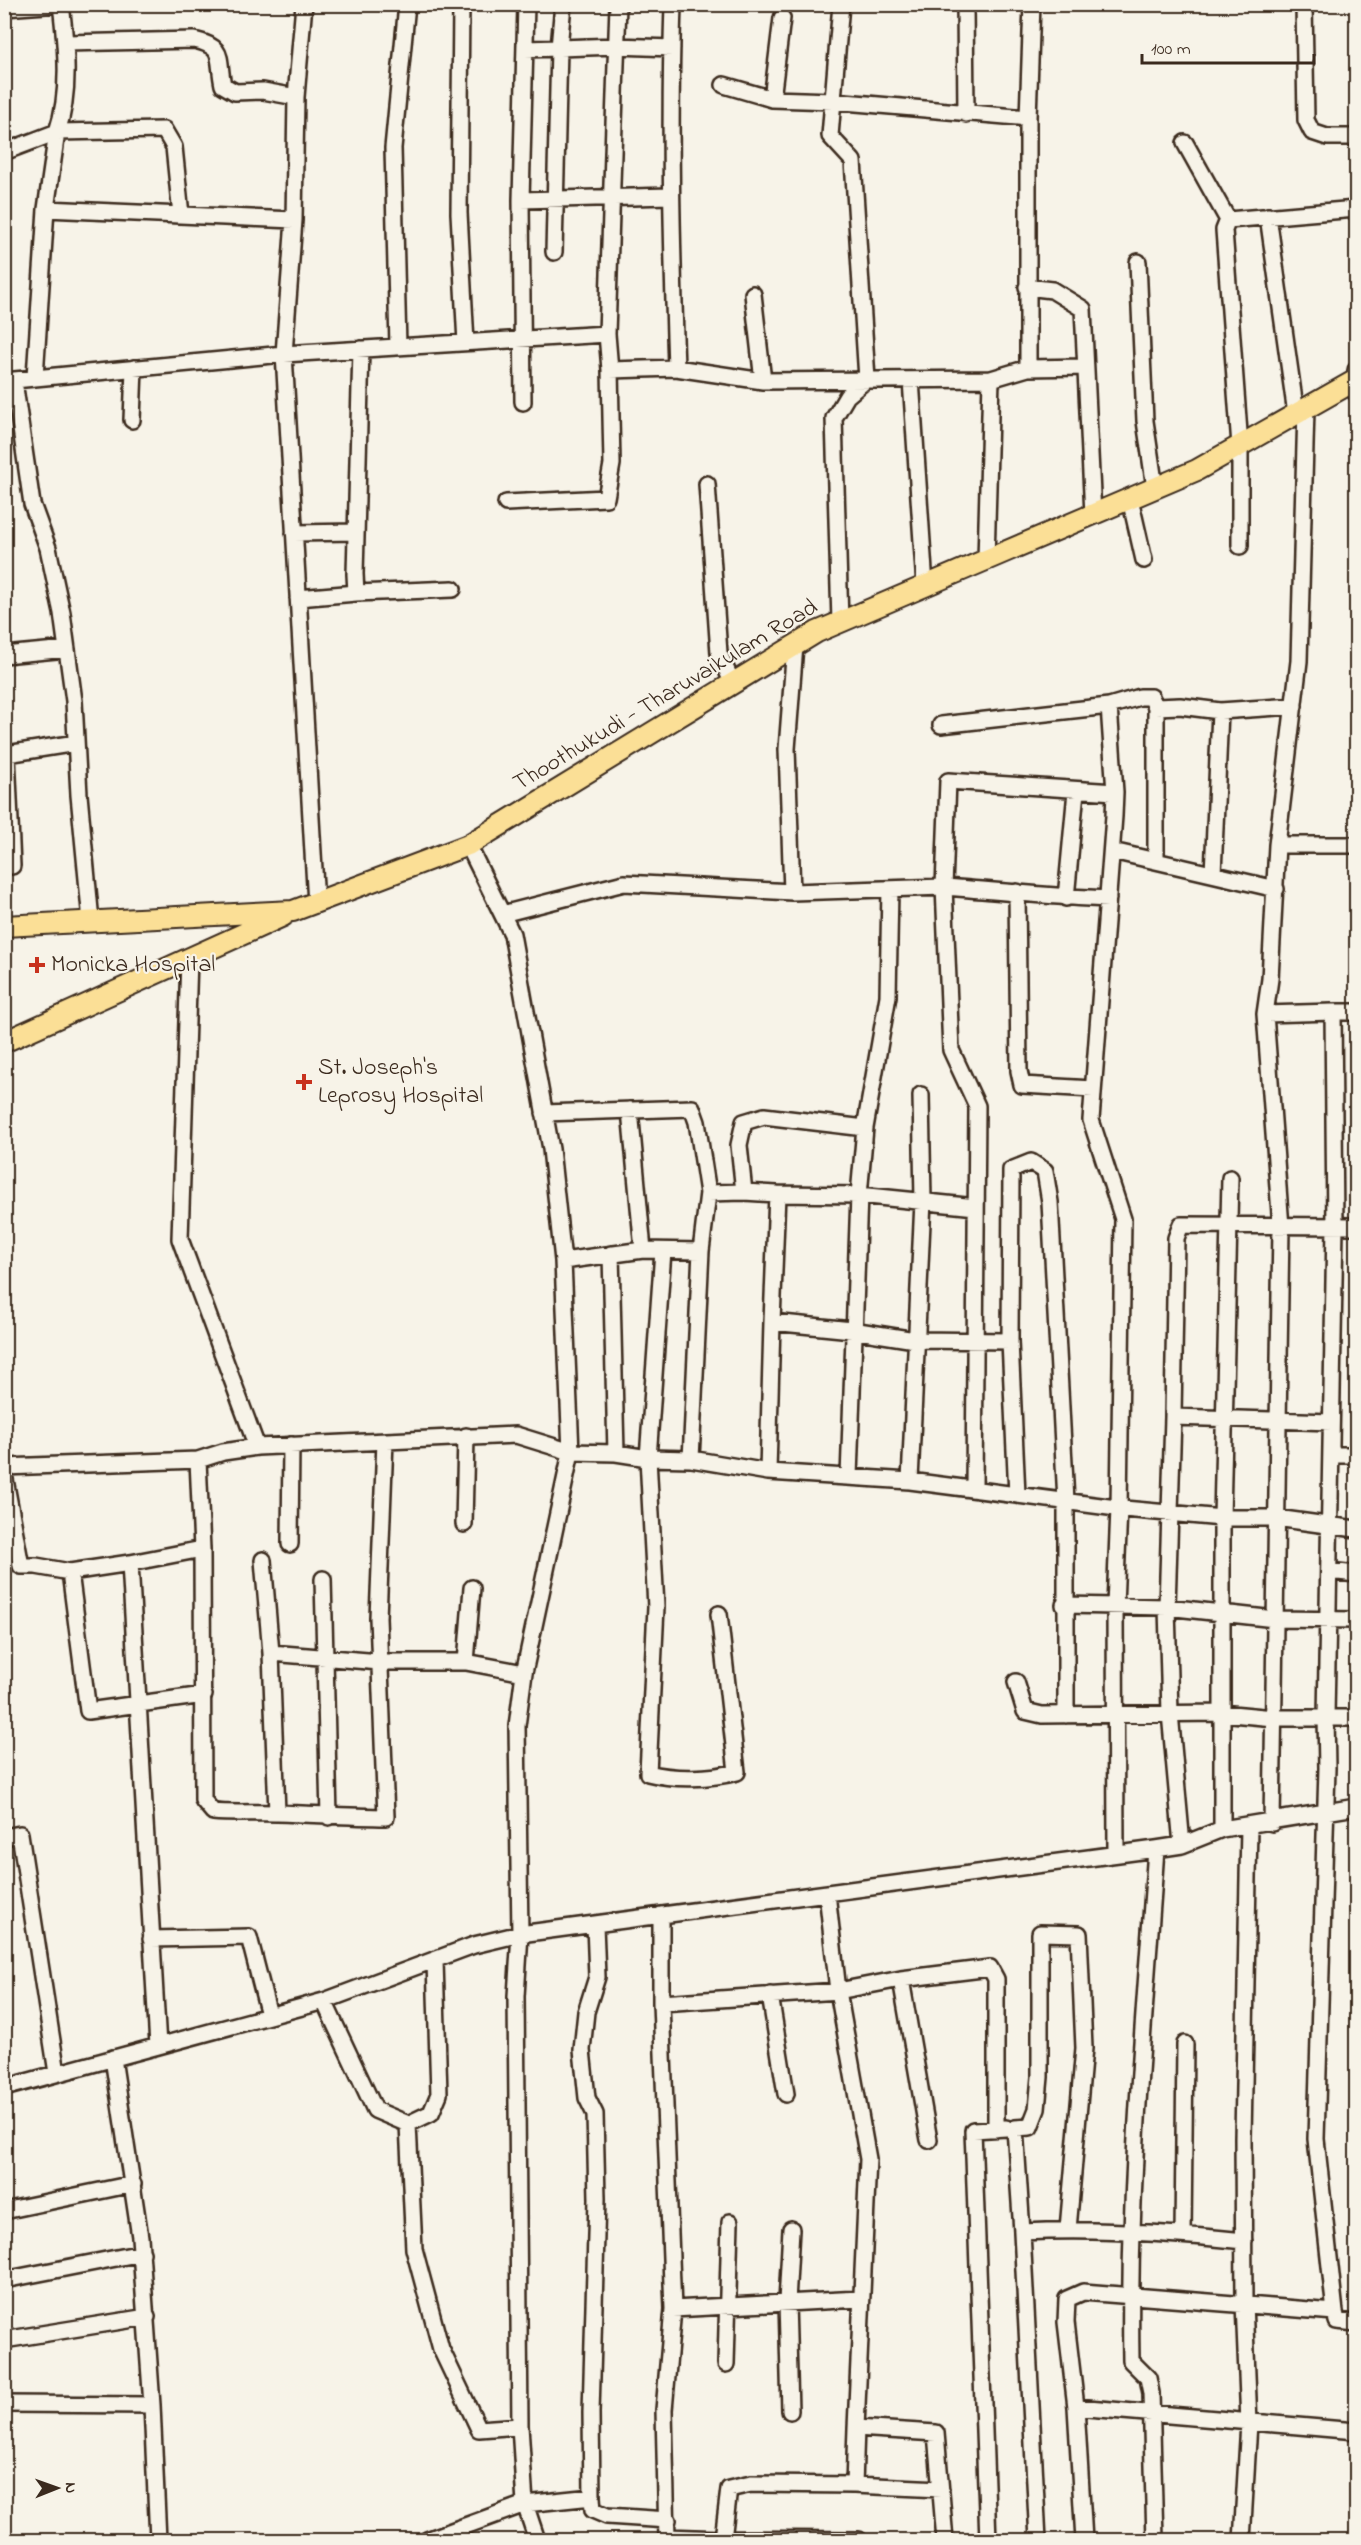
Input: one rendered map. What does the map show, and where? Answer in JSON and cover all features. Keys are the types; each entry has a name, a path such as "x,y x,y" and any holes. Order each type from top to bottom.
{"main road":[{"name":"Thoothukudi - Tharuvaikulam Road","path":"4,926 293,911 468,845 795,645 840,622 1197,471 1356,381"},
{"path":"4,1042 293,911"}],"street":[{"path":"4,8 61,4 66,43 64,112 57,132 46,210 35,377"},
{"path":"304,4 296,97 294,220 284,354 316,904"},
{"path":"398,346 393,148 407,4"},
{"path":"461,4 459,213 466,343"},
{"path":"523,402 521,200 526,4"},
{"path":"554,252 559,48 563,4"},
{"path":"506,503 606,498 612,464 607,334 618,4"},
{"path":"673,4 670,196 676,368"},
{"path":"841,4 830,136 853,161 867,379"},
{"path":"965,4 966,114"},
{"path":"1028,369 1028,118 1032,4"},
{"path":"1304,4 1306,120 1312,132 1327,137 1356,137"},
{"path":"772,99 782,18"},
{"path":"66,43 194,40 211,43 217,50 223,85 227,89 235,92 263,92 296,97"},
{"path":"525,49 617,46 672,48"},
{"path":"724,85 772,99 833,101 1028,118"},
{"path":"4,152 57,132 164,130 174,147 182,215"},
{"path":"1185,143 1228,220"},
{"path":"521,200 556,197 670,196"},
{"path":"1228,220 1356,209"},
{"path":"46,210 294,220"},
{"path":"1268,216 1301,412 1299,661 1277,844 1276,889 1265,1014 1281,1227 1272,1823"},
{"path":"1228,220 1223,241 1240,446 1240,546"},
{"path":"1138,262 1144,421 1155,488"},
{"path":"1027,287 1052,290 1083,309 1093,515"},
{"path":"753,294 763,381"},
{"path":"91,921 74,701 62,613 48,548 32,504 9,381 284,354 607,334"},
{"path":"356,593 361,349"},
{"path":"610,370 676,368 763,381 991,379 1028,369 1085,367"},
{"path":"132,420 134,368"},
{"path":"840,622 834,418 847,396 867,379"},
{"path":"986,560 991,379"},
{"path":"911,380 925,586"},
{"path":"707,484 719,653 732,682"},
{"path":"1130,499 1144,560"},
{"path":"294,533 356,532"},
{"path":"298,598 453,589"},
{"path":"792,892 787,749 795,645"},
{"path":"4,655 67,649"},
{"path":"941,725 1109,706 1140,697 1151,697 1156,707 1156,861"},
{"path":"1109,706 1115,792 1091,1120 1123,1219 1119,1508 1115,1606 1116,1854"},
{"path":"1156,707 1180,706 1220,711 1294,706"},
{"path":"1213,874 1220,711"},
{"path":"12,866 6,754 76,743"},
{"path":"974,1490 977,1106 951,1050 944,887 948,781 1115,792"},
{"path":"1066,898 1076,791"},
{"path":"1277,844 1356,845"},
{"path":"468,845 512,934 551,1149 563,1261 571,1452 524,1673 517,1726 520,1934 516,1996 520,2426 525,2504 537,2541"},
{"path":"1111,855 1121,853 1276,889"},
{"path":"502,914 624,884 792,892 944,887 1017,892 1035,897 1108,899"},
{"path":"849,1477 852,1330 859,1195 865,1128 888,996 890,889"},
{"path":"1017,892 1018,1071 1022,1086 1094,1089"},
{"path":"189,959 180,1239 257,1447"},
{"path":"1333,1012 1335,1227 1327,1620 1327,1768 1316,2139 1335,2312 1337,2321 1356,2323"},
{"path":"1265,1014 1356,1012"},
{"path":"910,1481 923,1202 921,1095"},
{"path":"544,1113 692,1108 697,1122 708,1193 701,1251 691,1459"},
{"path":"630,1110 643,1250"},
{"path":"744,1192 739,1145 744,1122 764,1116 865,1128"},
{"path":"1017,1495 1010,1341 1011,1170 1031,1162 1045,1171 1050,1202 1066,1501 1064,1605 1066,1715"},
{"path":"1222,1829 1222,1518 1230,1178"},
{"path":"708,1193 859,1195 976,1207"},
{"path":"768,1472 777,1194"},
{"path":"1182,1845 1170,1713 1167,1607 1176,1238 1181,1225 1356,1226"},
{"path":"563,1261 643,1250 701,1251"},
{"path":"663,1251 648,1458 656,1607 648,1773 662,1777 709,1777 737,1772 719,1614"},
{"path":"611,1254 616,1453"},
{"path":"772,1322 852,1330 915,1340 1010,1341"},
{"path":"1173,1417 1331,1422"},
{"path":"4,1467 198,1460 223,1452 257,1447 516,1435 571,1452 691,1459 768,1472 910,1481 1119,1508 1222,1518 1276,1518 1356,1529"},
{"path":"464,1524 466,1436"},
{"path":"198,1460 202,1550 203,1800 213,1812 386,1816 378,1618 385,1441"},
{"path":"290,1544 291,1445"},
{"path":"1331,1455 1356,1455"},
{"path":"4,1473 21,1566 36,1566 69,1572 202,1550"},
{"path":"263,1560 271,1653 277,1813"},
{"path":"130,1563 158,2046"},
{"path":"1329,1571 1356,1574"},
{"path":"69,1572 88,1711 204,1695"},
{"path":"323,1579 330,1816"},
{"path":"466,1662 472,1588"},
{"path":"1064,1605 1167,1607 1275,1619 1356,1620"},
{"path":"271,1653 380,1662 466,1662 524,1673"},
{"path":"1016,1682 1025,1711 1042,1715 1221,1713 1274,1718 1356,1718"},
{"path":"4,2088 324,2001 474,1945 520,1934 1156,1849 1182,1845 1222,1829 1272,1823 1356,1807"},
{"path":"1242,2541 1249,2423 1244,2303 1243,2043 1249,1826"},
{"path":"4,1837 20,1834 57,2073"},
{"path":"1155,2541 1148,2378 1131,2361 1130,2296 1133,2170 1156,1849"},
{"path":"827,1893 838,1991 868,2159 860,2298 854,2485"},
{"path":"661,1915 661,2003 673,2309 664,2410 667,2539 859,2541"},
{"path":"595,1925 597,1977 586,2012 582,2050 587,2098 595,2114 597,2199 591,2497 593,2510 607,2516 668,2520"},
{"path":"988,2541 974,2130 1030,2127 1037,2109 1040,2077 1040,1933 1079,1934 1084,2048 1068,2229"},
{"path":"151,1939 249,1937 269,2015"},
{"path":"324,2001 375,2110 408,2124 431,2113 439,2094 435,1961"},
{"path":"661,2003 838,1991 901,1979 990,1968 996,1979 996,2128"},
{"path":"901,1979 929,2140"},
{"path":"770,1995 786,2094"},
{"path":"1183,2234 1185,2044"},
{"path":"113,2058 142,2253 158,2541"},
{"path":"408,2124 414,2249 441,2349 479,2429 520,2426"},
{"path":"1015,2128 1038,2541"},
{"path":"4,2211 133,2184"},
{"path":"726,2364 730,2222"},
{"path":"790,2411 787,2302 791,2229"},
{"path":"1022,2232 1068,2229 1131,2231 1244,2241"},
{"path":"4,2280 142,2253"},
{"path":"1084,2541 1076,2407 1066,2322 1067,2298 1083,2292 1335,2312"},
{"path":"673,2309 860,2298"},
{"path":"4,2340 147,2317"},
{"path":"4,2404 152,2405"},
{"path":"1076,2407 1356,2431"},
{"path":"856,2428 936,2433 945,2541"},
{"path":"723,2540 729,2489 751,2484 941,2489"},
{"path":"427,2541 525,2504 591,2497"}],"place":[{"name":"Monicka Hospital","path":"37,965"},
{"name":"St. Joseph's Leprosy Hospital","path":"304,1082"}]}
